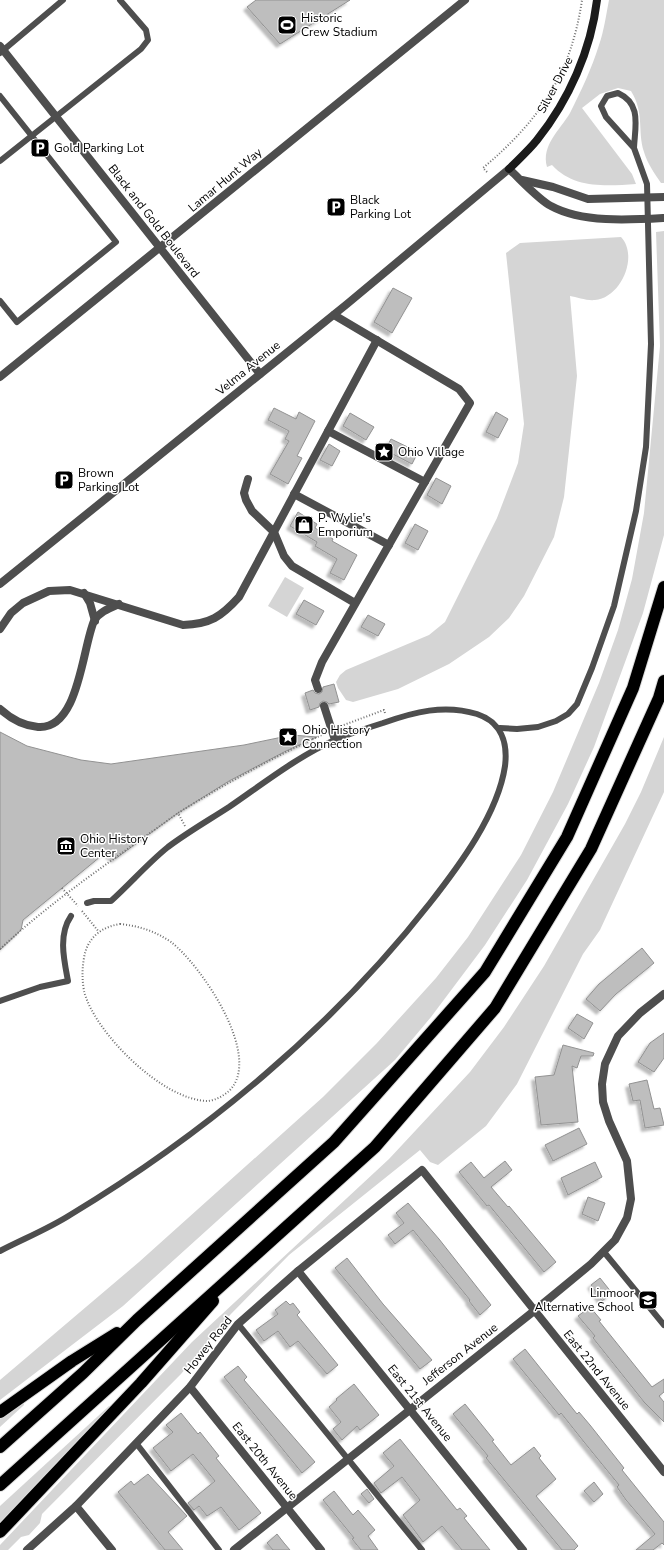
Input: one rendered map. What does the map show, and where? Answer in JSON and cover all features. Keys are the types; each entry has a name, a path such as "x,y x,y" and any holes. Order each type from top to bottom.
{"highway":[{"path":"0,1447 83,1373 137,1320 334,1142 485,972 567,838 634,688 664,587"},
{"path":"0,1485 375,1147 495,1008 592,849 660,698 664,681"},
{"path":"0,1532 141,1383 249,1261"},
{"path":"0,1412 72,1361 137,1320"}],"street":[{"name":"Lamar Hunt Way","path":"1,373 160,248 465,0"},
{"name":"Silver Drive","path":"509,169 537,140 565,96 587,47 597,0"},
{"name":"Black and Gold Boulevard","path":"1,49 260,374"},
{"path":"509,169 550,206 570,214 592,218 664,218"},
{"name":"Velma Avenue","path":"0,584 334,315 509,169"},
{"path":"522,180 553,187 588,199 664,197"},
{"path":"318,689 316,680 322,662 470,403 459,389 334,315"},
{"path":"0,629 11,613 23,603 35,596 50,592 70,590 84,593 183,625 199,624 214,619 226,612 239,598 377,340"},
{"path":"328,431 425,482"},
{"path":"248,479 244,493 246,500 252,511 274,532 284,556 292,566 356,603"},
{"path":"294,494 388,545"},
{"path":"84,593 90,603 95,621"},
{"path":"0,709 26,726 41,727 56,723 65,714 72,698 95,621 108,609 119,604"},
{"path":"324,706 336,740"},
{"name":"Jefferson Avenue","path":"234,1550 534,1311 604,1252 615,1240 627,1218 631,1199 627,1161 609,1121 603,1102 602,1084 605,1064 618,1036 640,1013 664,994"},
{"name":"Howey Road","path":"27,1550 76,1506 190,1387 238,1324 298,1271 422,1170"},
{"name":"East 22nd Avenue","path":"422,1170 664,1472"},
{"name":"East 21st Avenue","path":"298,1271 523,1550"},
{"name":"East 20th Avenue","path":"190,1387 321,1550"},
{"path":"76,1506 112,1550"}],"lane":[{"path":"1,49 63,0"},
{"path":"0,161 141,49 148,40 146,30 120,0"},
{"path":"500,728 517,729 538,727 556,721 568,714 577,704 592,668 614,606 636,511 646,447 651,344 647,184 634,148 606,117 601,106 607,96 618,93 623,95 628,98 634,109 636,120 634,148"},
{"path":"0,96 116,242 17,322 0,301"},
{"path":"0,1251 68,1216 136,1172 206,1123 286,1057 400,942 449,879 487,819 497,796 505,766 506,748 500,728 487,717 464,710 446,708 420,711 336,740 276,774 188,833 167,848 111,900 87,903"},
{"path":"0,1001 40,987 68,981 63,949 64,931 71,916"},
{"path":"604,1252 664,1326"},
{"path":"238,1324 422,1550"},
{"path":"136,1443 219,1550"}],"path":[{"path":"487,172 483,168 523,131 557,82 571,49 579,20 582,0"},
{"path":"0,949 21,930 68,893 178,814 229,781 286,751 332,730 384,710 388,721"},
{"path":"178,814 188,833"},
{"path":"120,924 139,926 154,932 171,943 189,959 204,978 218,1000 237,1045 239,1076 234,1086 225,1095 212,1100 200,1101 187,1098 170,1090 140,1068 110,1037 94,1013 85,992 81,971 85,950 90,939 99,932 109,926 120,924"}],"shaded area":[{"path":"609,0 664,0 664,183 661,183 645,156 642,144 638,107 635,99 631,91 618,88 600,94 582,108 632,174 636,184 602,185 580,182 561,173 552,165 547,167 547,152 552,138 570,113 593,62 602,34"},
{"path":"664,231 664,535 643,613 594,747 568,804 527,880 485,945 431,1017 395,1060 123,1306 0,1400 0,1380 139,1262 323,1097 377,1043 436,978 468,937 521,855 553,792 599,683 618,630 632,579 644,513 660,346 656,232"},
{"path":"621,237 626,245 628,265 619,284 613,292 595,300 570,296 577,376 564,497 554,537 524,596 509,618 489,637 449,664 398,689 353,702 346,700 336,682 340,675 346,670 429,635 445,622 497,518 518,463 524,424 506,253 520,243"},
{"path":"285,577 304,588 287,617 268,606"},
{"path":"664,737 664,792 600,930 583,954 517,1084 486,1126 438,1165 430,1162 420,1150 289,1255 230,1315 181,1374 42,1514 40,1523 29,1535 21,1537 8,1550 0,1550 0,1545 192,1342 389,1159 470,1072 504,1027 544,966 625,824 641,792"},
{"path":"23,1402 24,1405 0,1427 0,1419"},
{"path":"109,1406 110,1407 0,1523 0,1506"}],"building":[{"name":"Historic Crew Stadium","path":"256,0 350,0 280,44 247,7"},
{"path":"393,288 412,298 392,333 374,322"},
{"path":"274,408 296,419 299,412 315,421 297,456 302,458 288,484 270,474 289,441 285,439 289,431 268,420"},
{"path":"496,412 508,419 498,438 486,432"},
{"path":"350,413 374,427 366,440 343,426"},
{"path":"391,439 418,452 412,464 385,450"},
{"path":"329,444 340,451 332,466 320,460"},
{"path":"436,478 451,486 442,504 427,495"},
{"path":"298,512 317,524 315,528 333,539 332,541 357,555 344,580 330,573 337,559 315,546 317,542 290,526"},
{"path":"415,524 428,531 418,550 405,543"},
{"path":"304,600 324,611 316,625 296,614"},
{"path":"368,615 385,624 378,636 361,627"},
{"path":"334,684 339,702 329,704 323,701 320,703 319,707 310,710 305,693 313,690 315,693 319,694 322,692 323,687"},
{"name":"Ohio History Center","path":"0,732 27,746 81,760 111,764 244,745 292,735 317,737 286,751 229,781 178,813 115,859 106,852 23,920 21,930 0,950"},
{"path":"642,948 654,963 616,994 600,1011 586,999 599,984"},
{"path":"577,1014 593,1023 584,1039 568,1028"},
{"path":"664,1033 664,1058 654,1072 638,1062 650,1043"},
{"path":"563,1045 594,1053 593,1056 581,1056 577,1068 572,1066 578,1122 541,1125 535,1077 554,1075"},
{"path":"647,1080 654,1109 660,1108 664,1125 645,1128 640,1100 633,1101 629,1084"},
{"path":"579,1128 587,1144 553,1161 545,1145"},
{"path":"505,1161 512,1170 491,1187 556,1262 544,1272 489,1205 487,1206 459,1172 471,1162 484,1178"},
{"path":"595,1162 602,1177 568,1195 561,1178"},
{"path":"588,1197 605,1203 598,1221 582,1214"},
{"path":"408,1203 439,1239 491,1305 480,1315 469,1301 470,1300 413,1230 395,1244 388,1235 404,1223 396,1213"},
{"path":"347,1258 383,1304 432,1360 420,1369 335,1268"},
{"path":"600,1278 612,1293 602,1301 591,1285"},
{"path":"286,1301 290,1305 293,1303 300,1312 297,1315 338,1365 327,1374 298,1341 290,1347 278,1331 264,1341 256,1330 278,1314 275,1310"},
{"path":"590,1307 601,1320 599,1321 652,1387 664,1379 664,1392 659,1396 664,1402 664,1422 644,1402 593,1338 595,1336 578,1316"},
{"path":"525,1349 577,1414 579,1412 590,1425 624,1468 622,1470 664,1522 664,1545 662,1543 653,1550 636,1550 655,1534 626,1500 617,1487 619,1485 561,1413 559,1415 513,1359"},
{"path":"238,1366 247,1377 244,1380 315,1462 302,1473 224,1377"},
{"path":"354,1384 379,1415 360,1430 357,1426 342,1440 333,1429 341,1422 329,1407"},
{"path":"465,1404 494,1440 492,1441 511,1465 534,1447 541,1456 539,1458 556,1479 536,1496 578,1546 574,1550 562,1550 486,1458 488,1456 453,1414"},
{"path":"181,1413 198,1434 200,1432 219,1456 216,1458 261,1513 239,1530 221,1507 207,1516 199,1506 194,1510 188,1503 215,1481 193,1454 171,1471 153,1448 173,1432 166,1425"},
{"path":"400,1439 457,1510 460,1508 467,1516 464,1518 490,1550 462,1550 442,1526 423,1542 403,1515 420,1500 402,1477 381,1493 374,1483 394,1466 383,1453"},
{"path":"148,1474 187,1516 168,1532 183,1550 165,1550 118,1492 131,1481 134,1485"},
{"path":"594,1482 603,1494 594,1502 584,1491"},
{"path":"367,1489 374,1499 369,1503 361,1494"},
{"path":"334,1491 353,1515 358,1510 375,1530 368,1536 378,1550 361,1550 352,1539 354,1538 323,1500"},
{"path":"277,1534 290,1550 273,1550 267,1543"}],"place":[{"name":"Historic Crew Stadium","path":"287,25"},
{"name":"Gold Parking Lot","path":"40,148"},
{"name":"Black Parking Lot","path":"336,207"},
{"name":"Ohio Village","path":"384,452"},
{"name":"Brown Parking Lot","path":"64,480"},
{"name":"P. Wylie's Emporium","path":"304,525"},
{"name":"Ohio History Connection","path":"288,737"},
{"name":"Ohio History Center","path":"66,846"},
{"name":"Linmoor Alternative School","path":"648,1300"}]}
